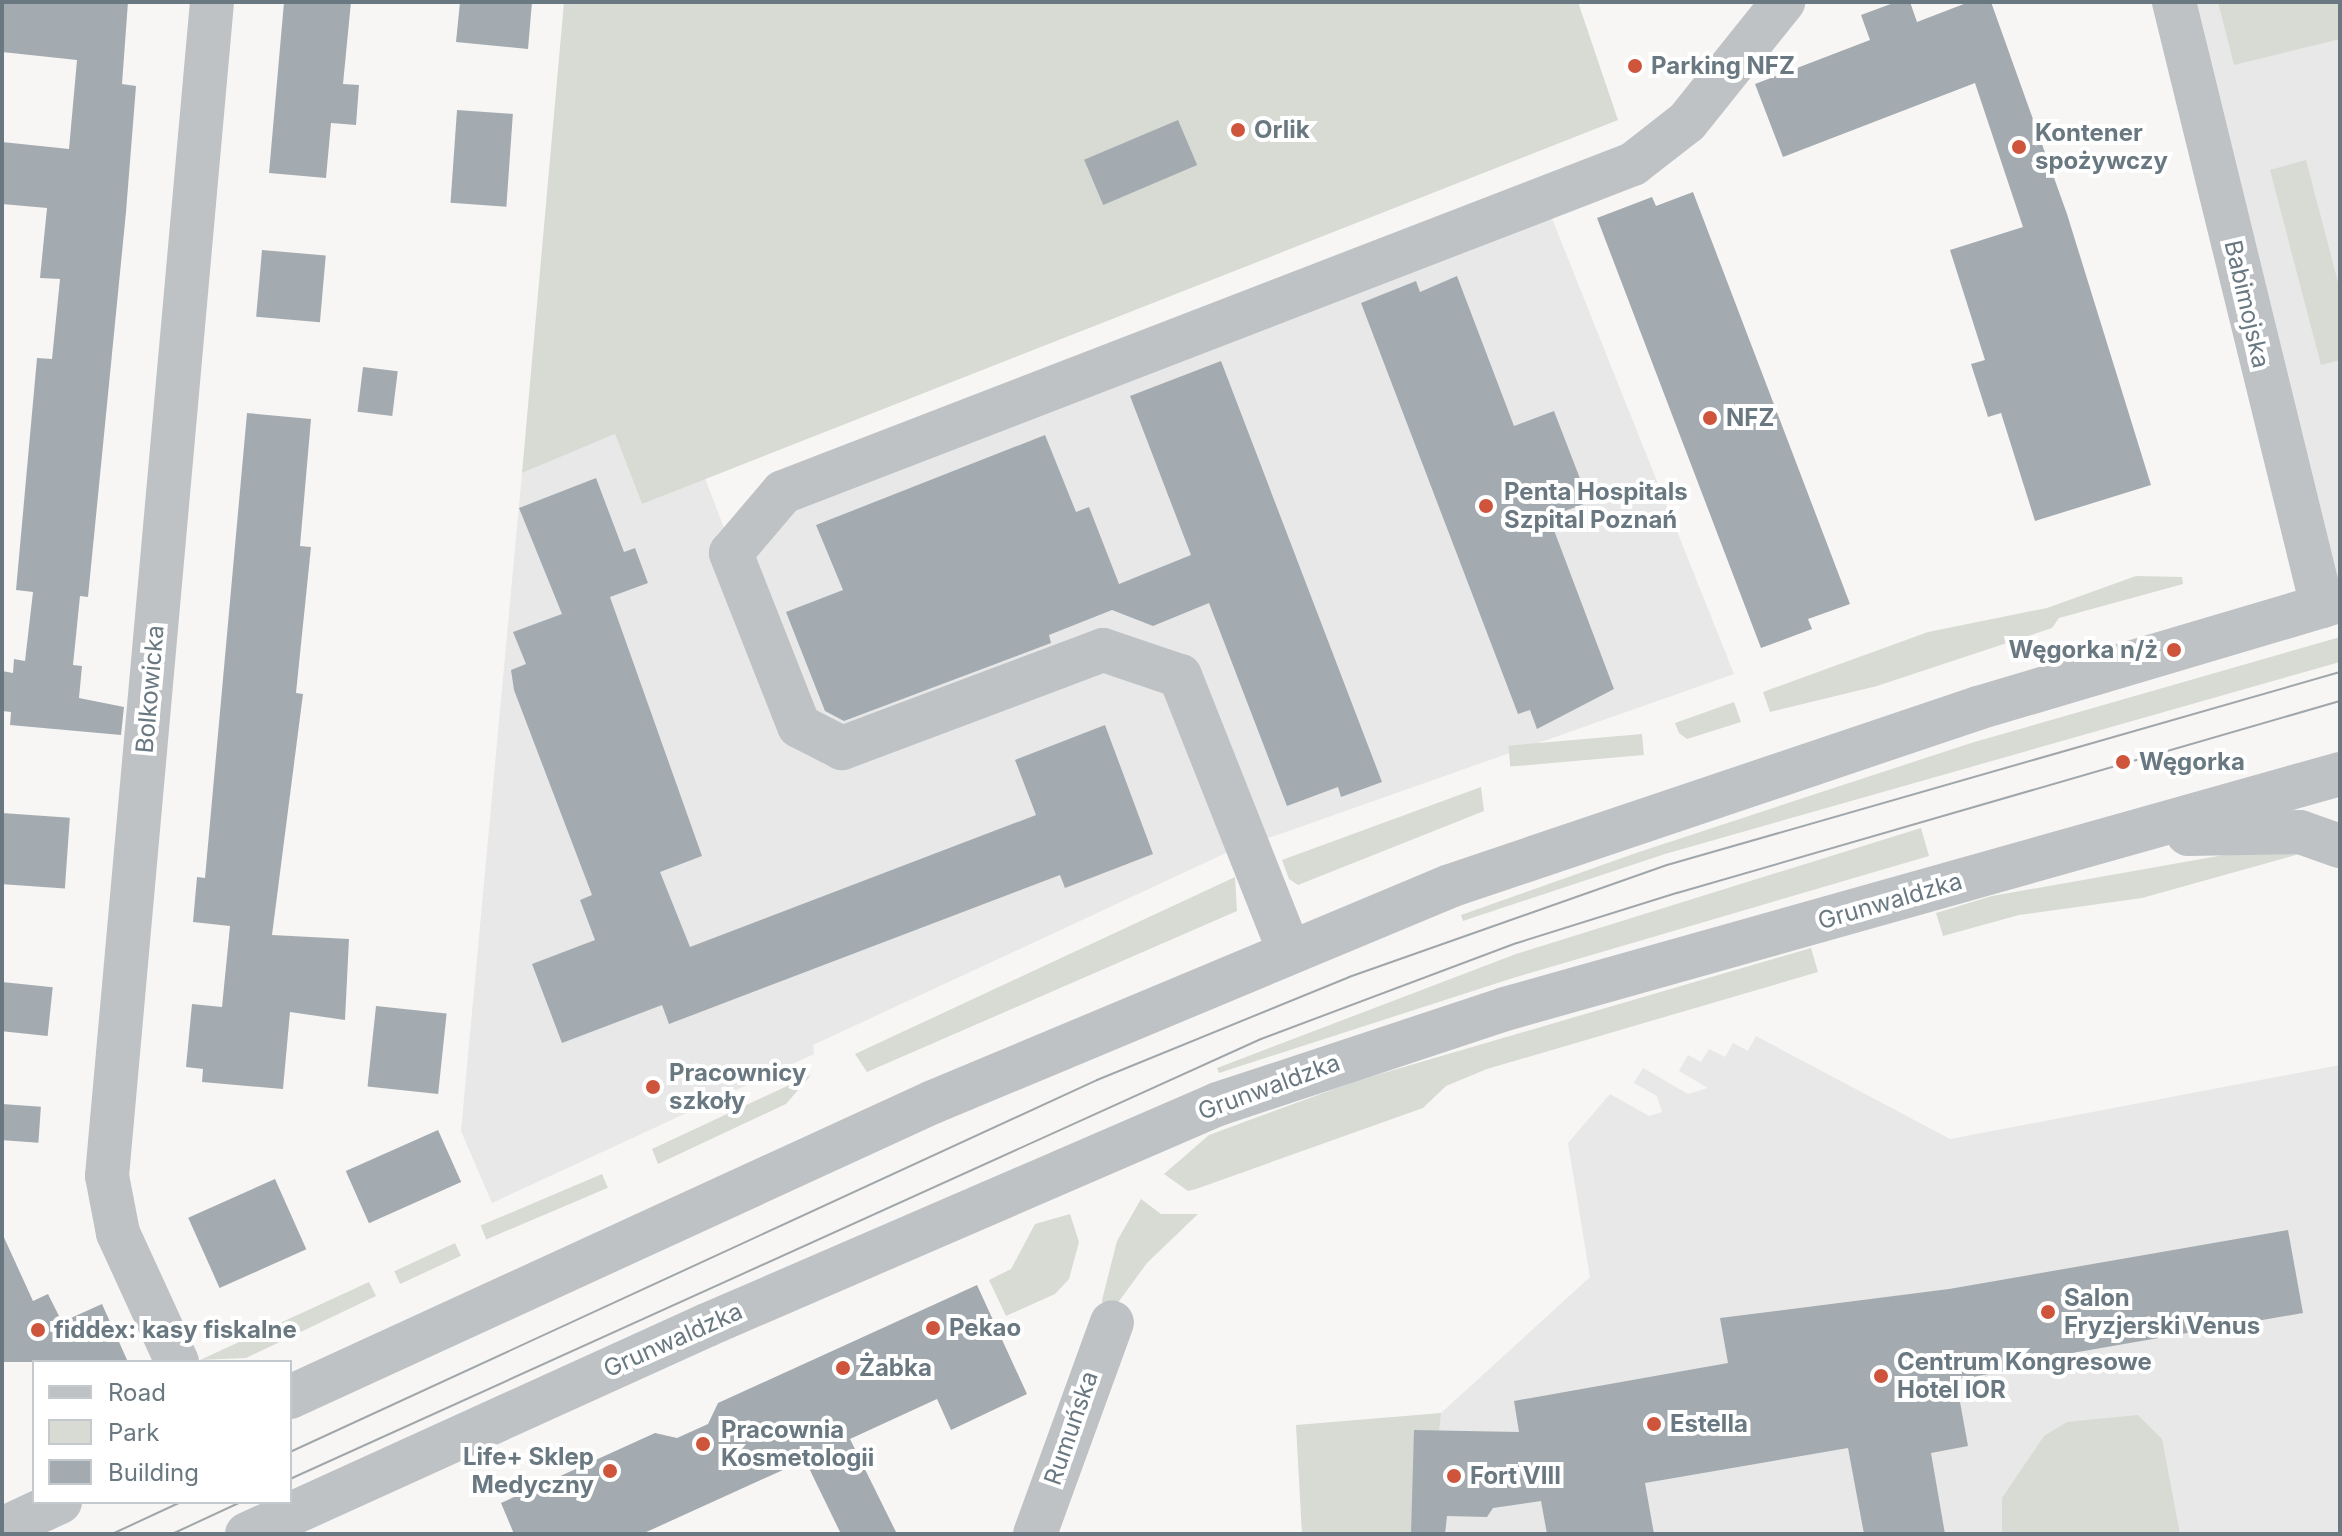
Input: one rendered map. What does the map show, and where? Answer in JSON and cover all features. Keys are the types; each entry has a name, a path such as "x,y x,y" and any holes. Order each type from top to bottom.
{"street":[{"name":"Bolkowicka","path":"176,1360 118,1233 107,1176 212,2"},
{"path":"1289,951 1180,676 1103,650 842,748 799,726 731,553 783,492 1633,164 1687,122 1783,2"},
{"name":"Babimojska","path":"2174,2 2331,603"},
{"path":"292,1396 933,1102 1450,886 1778,772 2331,603"},
{"name":"Grunwaldzka","path":"247,1534 721,1318 1218,1104 1505,1009 2340,774"},
{"path":"2159,824 2200,838 2300,832 2340,846"},
{"name":"Rumuńska","path":"1035,1534 1112,1323"},
{"path":"2,1529 56,1504"}],"shaded area":[{"path":"2174,2 2340,2 2340,601"},
{"path":"1551,216 1734,674 1226,853 813,1045 814,1054 492,1203 461,1131 522,473 615,434 642,504 705,478 727,536"},
{"path":"1756,1036 1950,1139 2340,1065 2340,1534 1430,1534 1441,1413 1590,1277 1568,1143 1610,1094 1649,1116 1662,1112 1657,1096 1634,1083 1643,1068 1688,1094 1708,1088 1679,1071 1688,1055 1701,1062 1709,1049 1725,1057 1733,1043 1748,1051"}],"green space":[{"path":"564,2 1578,2 1618,120 642,504 615,434 522,473"},
{"path":"2218,2 2340,2 2340,39 2234,65"},
{"path":"2306,160 2340,290 2340,360 2321,365 2270,170"},
{"path":"2136,576 2182,577 2183,584 2059,618 2052,628 1877,686 1770,712 1763,692 1928,632 2047,608"},
{"path":"2340,637 2340,662 1665,854 1463,921 1461,915 1636,853 1971,743"},
{"path":"1734,702 1741,722 1687,739 1679,733 1675,723"},
{"path":"1642,734 1644,755 1510,767 1509,746"},
{"path":"1481,787 1484,811 1298,885 1289,879 1282,860"},
{"path":"1921,828 1929,856 1513,978 1219,1073 1217,1068 1516,954"},
{"path":"2241,852 2303,853 2142,898 2019,915 1943,936 1936,913 1992,896"},
{"path":"1235,877 1237,911 867,1072 855,1054"},
{"path":"1811,948 1818,972 1487,1069 1446,1086 1423,1108 1196,1189 1188,1191 1164,1174 1209,1135 1356,1081"},
{"path":"811,1075 786,1104 658,1164 652,1149"},
{"path":"602,1174 608,1188 486,1239 480,1226"},
{"path":"1141,1199 1161,1214 1198,1214 1147,1263 1106,1319 1102,1300 1117,1241"},
{"path":"1070,1214 1079,1242 1069,1279 1055,1294 1006,1316 989,1280 1011,1269 1035,1224"},
{"path":"455,1243 461,1256 400,1284 394,1271"},
{"path":"369,1282 376,1296 246,1358 200,1360"},
{"path":"1441,1413 1430,1534 1302,1534 1296,1425"},
{"path":"2138,1415 2162,1439 2180,1534 2002,1534 2002,1498 2044,1436 2067,1422"}],"building":[{"path":"2,2 128,2 122,84 136,86 126,212 88,597 80,596 73,665 82,666 79,698 124,707 121,735 10,725 11,712 2,711 2,671 13,673 14,659 25,661 33,592 16,590 37,358 52,359 60,279 40,278 47,208 2,204 2,142 69,149 77,60 2,52"},
{"path":"284,2 351,2 343,84 359,85 356,125 331,123 326,178 269,173"},
{"path":"460,2 532,2 528,49 456,42"},
{"path":"1896,2 1910,2 1917,22 1969,2 1991,2 2067,214 2151,485 2035,521 2001,413 1988,417 1971,364 1985,360 1950,250 2023,227 1975,83 1783,157 1755,84 1870,40 1861,15"},
{"path":"457,110 513,114 506,207 451,203"},
{"path":"1178,120 1197,165 1103,205 1084,160"},
{"name":"NFZ","path":"1693,192 1850,604 1808,619 1812,629 1761,648 1597,218 1652,197 1656,206"},
{"path":"262,250 326,256 320,322 256,317"},
{"path":"1457,276 1514,426 1554,411 1589,502 1549,517 1614,689 1537,729 1530,710 1518,714 1361,303 1416,281 1420,292"},
{"path":"1221,361 1382,782 1341,797 1338,787 1287,806 1209,603 1153,626 1112,610 1049,635 1051,643 844,721 825,711 786,612 843,590 816,525 1045,435 1076,512 1089,507 1119,584 1191,555 1130,396"},
{"path":"363,367 398,371 392,416 358,412"},
{"path":"247,413 311,419 300,546 311,547 296,693 303,694 272,935 349,939 345,1020 290,1012 283,1089 202,1082 203,1069 186,1067 192,1004 222,1007 230,926 193,922 197,877 205,878"},
{"path":"596,478 624,552 635,548 648,583 610,597 702,856 660,872 690,947 1036,815 1015,760 1105,725 1153,854 1065,888 1060,875 669,1024 662,1005 562,1043 532,964 595,940 580,900 592,895 514,690 511,670 526,664 513,632 562,614 519,508"},
{"path":"2,813 70,818 65,889 2,884"},
{"path":"2,982 53,987 48,1036 2,1031"},
{"path":"376,1006 447,1013 438,1094 368,1087"},
{"path":"2,1104 41,1107 38,1143 2,1140"},
{"path":"438,1130 461,1182 369,1223 346,1171"},
{"path":"275,1179 306,1249 220,1288 188,1218"},
{"path":"2288,1230 2303,1313 2015,1363 2016,1369 1956,1380 1968,1446 1931,1453 1945,1534 1864,1534 1848,1448 1645,1483 1654,1534 1547,1534 1541,1501 1493,1508 1487,1517 1447,1516 1445,1534 1411,1534 1414,1430 1519,1432 1514,1401 1728,1363 1720,1318 1949,1289"},
{"path":"2,1233 33,1301 48,1294 62,1322 102,1304 127,1360 2,1362"},
{"path":"977,1285 1027,1394 951,1430 937,1399 850,1439 897,1534 841,1534 805,1460 642,1534 514,1534 501,1503 655,1433 677,1438 708,1424 718,1403"}],"tram line":[{"path":"292,1451 1097,1080 1349,977 1667,865 2340,672"},
{"path":"292,1478 1261,1039 1517,943 1677,893 2340,701"},
{"path":"112,1534 177,1504"},
{"path":"172,1534 237,1504"}],"place":[{"name":"Parking NFZ","path":"1635,66"},
{"name":"Orlik","path":"1238,130"},
{"name":"Kontener spożywczy","path":"2019,147"},
{"name":"NFZ","path":"1710,418"},
{"name":"Penta Hospitals Szpital Poznań","path":"1486,506"},
{"name":"Węgorka n/ż","path":"2174,650"},
{"name":"Węgorka","path":"2123,762"},
{"name":"Pracownicy szkoły","path":"653,1087"},
{"name":"Salon Fryzjerski Venus","path":"2048,1312"},
{"name":"Pekao","path":"933,1328"},
{"name":"fiddex: kasy fiskalne","path":"38,1330"},
{"name":"Żabka","path":"843,1368"},
{"name":"Centrum Kongresowe Hotel IOR","path":"1881,1376"},
{"name":"Estella","path":"1654,1424"},
{"name":"Pracownia Kosmetologii","path":"703,1444"},
{"name":"Life+ Sklep Medyczny","path":"610,1471"},
{"name":"Fort VIII","path":"1454,1476"}]}
